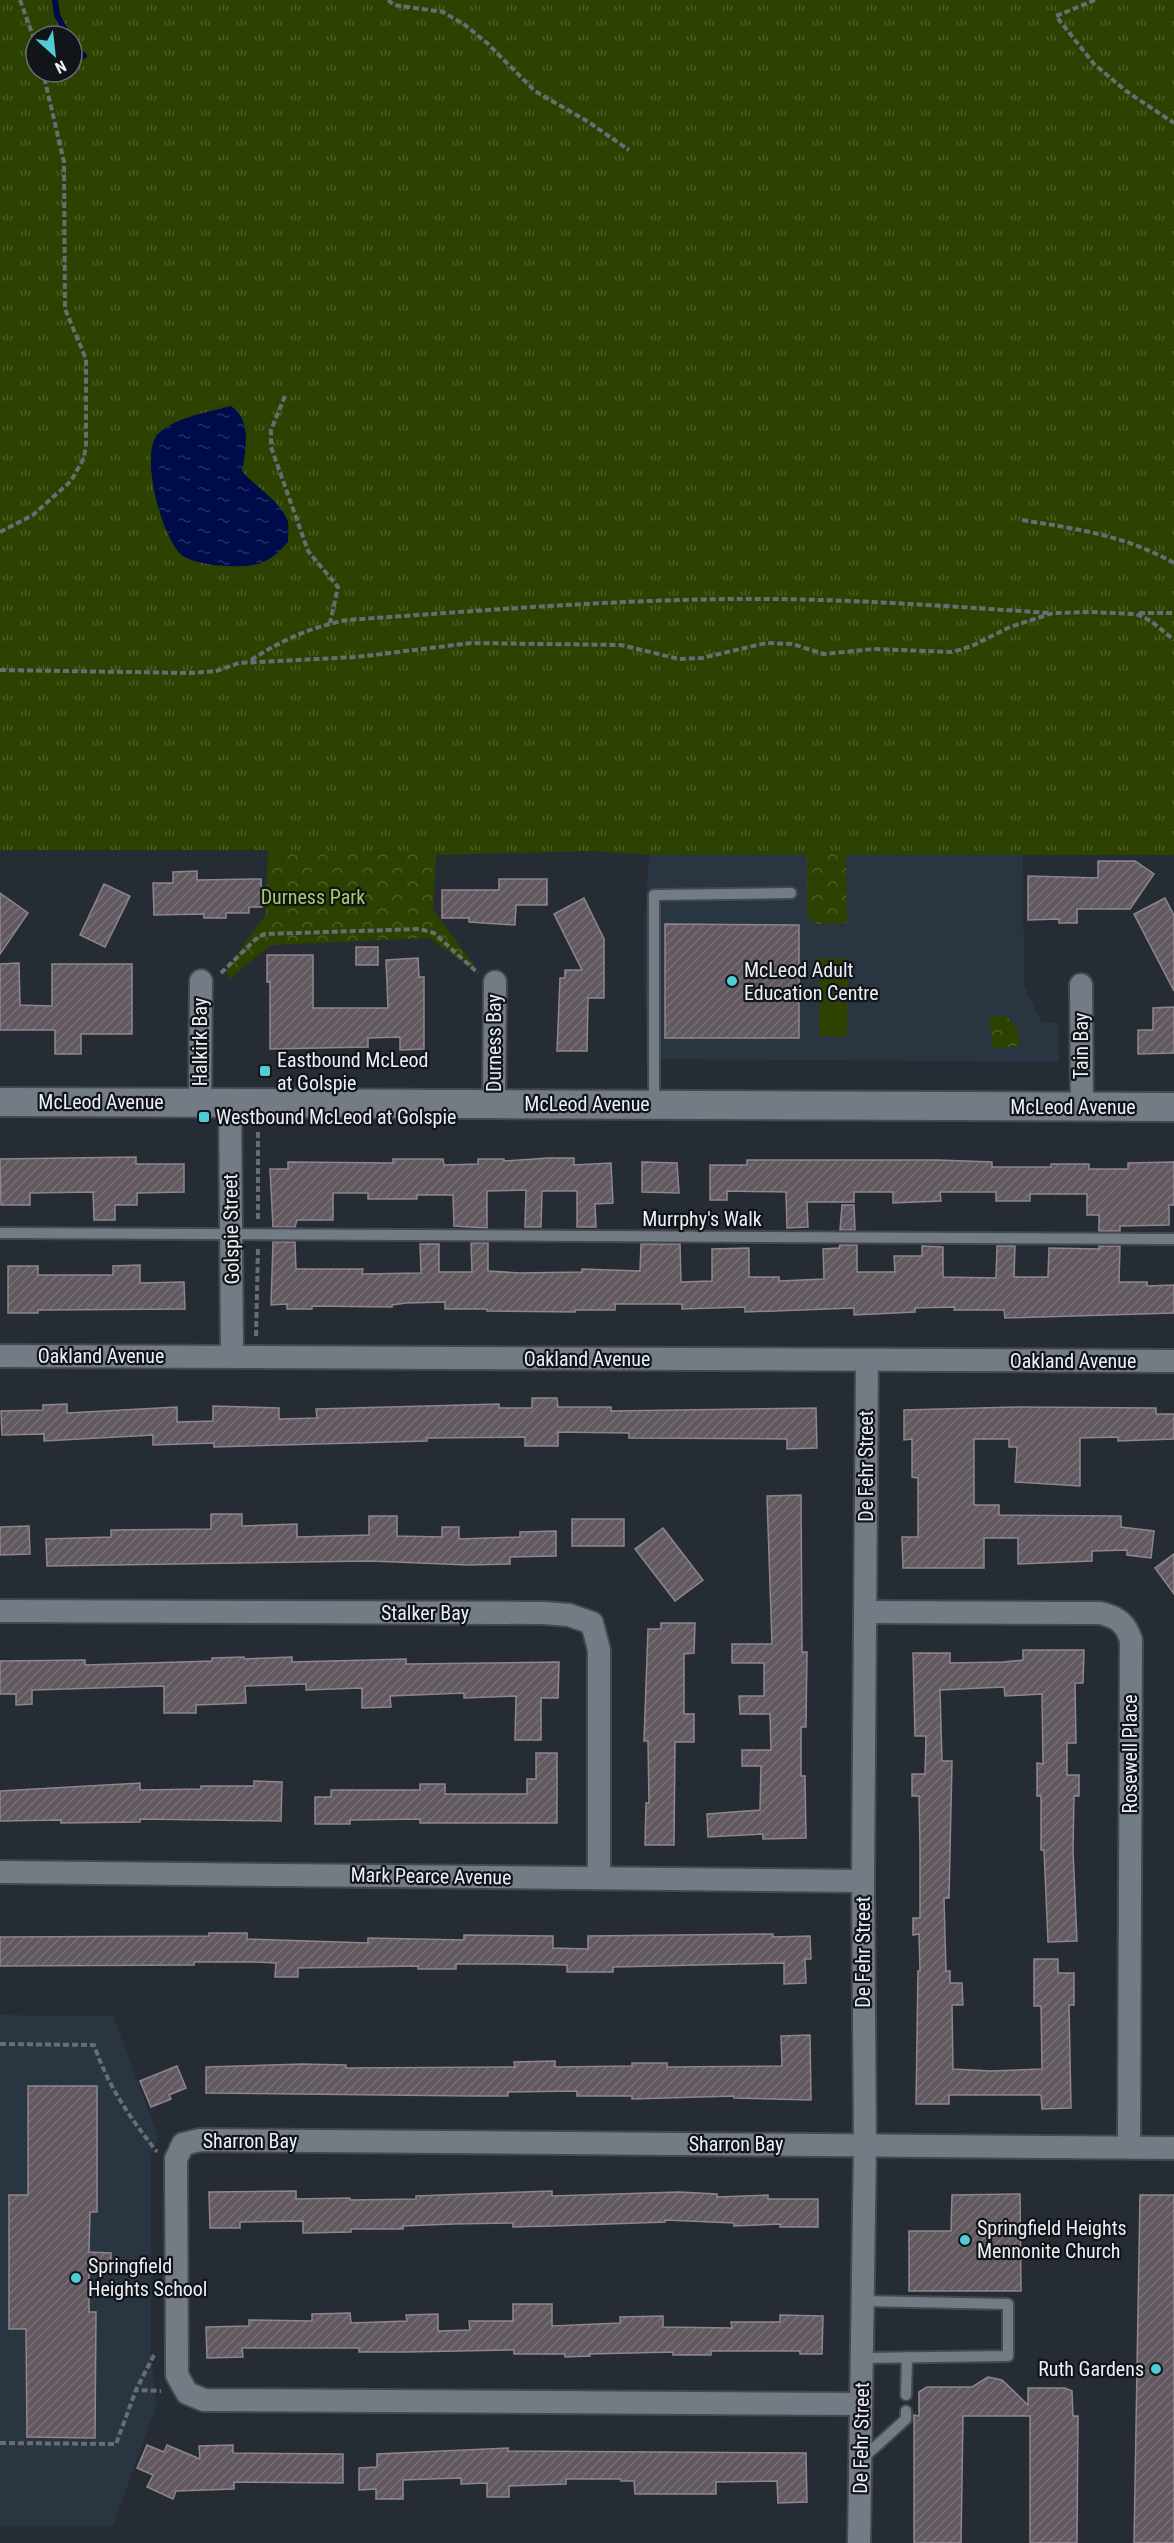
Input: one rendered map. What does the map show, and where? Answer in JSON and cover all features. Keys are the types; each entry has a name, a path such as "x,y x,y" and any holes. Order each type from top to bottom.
{"street":[{"name":"Halkirk Bay","path":"200,1103 201,981"},
{"name":"Durness Bay","path":"494,1104 495,982"},
{"name":"Tain Bay","path":"1081,986 1082,1107"},
{"name":"McLeod Avenue","path":"0,1102 1174,1107"},
{"name":"Golspie Street","path":"230,1103 232,1356"},
{"name":"Oakland Avenue","path":"0,1356 1174,1361"},
{"name":"De Fehr Street","path":"859,2543 865,2145 863,1881 867,1361"},
{"name":"Stalker Bay","path":"0,1611 544,1613 581,1617 592,1623 599,1650 599,1878"},
{"name":"Rosewell Place","path":"865,1612 1100,1613 1113,1616 1128,1631 1131,1640 1129,2146"},
{"name":"Mark Pearce Avenue","path":"0,1872 863,1881"},
{"name":"Sharron Bay","path":"861,2404 204,2400 187,2393 177,2375 177,2162 183,2144 200,2140 1174,2148"}],"lane":[{"path":"654,1105 654,895 791,893"},
{"name":"Murrphy's Walk","path":"0,1233 1174,1239"},
{"path":"862,2358 1008,2356 1008,2304 863,2301"},
{"path":"906,2395 907,2357"},
{"path":"860,2460 906,2419 906,2411"}],"path":[{"path":"20,0 29,24"},
{"path":"388,0 394,5 443,12 465,25 487,42 535,91 587,121 629,150"},
{"path":"1095,0 1056,16 1094,64 1126,92 1174,123"},
{"path":"0,532 33,515 60,493 79,471 86,444 86,359 65,309 64,162 46,84"},
{"path":"285,396 271,430 271,447 308,551 338,586 330,623"},
{"path":"1022,520 1105,534 1148,548 1174,563"},
{"path":"248,662 284,639 330,623 554,605 737,599 821,600 1053,613 1174,613"},
{"path":"0,670 191,673 216,671 248,662 347,657 492,643 621,645 679,659 702,658 766,643 792,644 824,654 874,649 952,652 972,646 1010,627 1053,613"},
{"path":"1136,614 1174,640"},
{"path":"201,981 224,971 264,934 420,929 434,933 480,975 495,982"},
{"path":"0,2044 94,2045 106,2079 128,2115 159,2154 177,2162"},
{"path":"0,2444 116,2444 136,2390"}],"shaded area":[{"path":"1023,854 1024,986 1042,1023 1059,1023 1059,1062 646,1059 644,926 649,855"},
{"name":"Springfield Heights School","path":"0,2015 113,2016 158,2136 151,2156 151,2352 156,2407 113,2526 0,2526"}],"green space":[{"path":"0,0 1174,0 1174,855 653,855 593,851 436,855 268,850 0,850"},
{"name":"Durness Park","path":"268,850 436,855 433,909 473,964 471,968 429,938 271,945 229,979 226,970 266,914"},
{"path":"807,854 846,854 847,923 817,924 807,917"},
{"path":"820,958 848,959 847,1037 819,1036"},
{"path":"1004,1015 1018,1028 1020,1046 993,1049 989,1017"}],"water":[{"path":"231,406 238,412 245,427 246,445 242,471 280,507 288,522 288,542 267,560 246,566 211,564 183,556 167,533 155,496 152,476 153,443 159,433 183,419"}],"building":[{"path":"1098,861 1135,861 1154,874 1130,909 1077,909 1077,923 1059,923 1059,919 1028,920 1028,876 1098,878"},
{"path":"197,871 197,880 261,879 262,907 249,907 249,913 226,913 226,918 204,918 204,914 154,915 153,883 173,883 173,872"},
{"path":"499,879 547,879 547,905 516,905 515,925 469,922 469,918 442,918 442,890 499,890"},
{"path":"104,884 130,896 105,947 80,935"},
{"path":"0,893 28,913 0,954"},
{"path":"584,898 604,939 604,998 588,998 587,1051 557,1051 560,978 565,978 565,970 582,970 554,914"},
{"path":"1165,898 1174,915 1174,991 1134,914"},
{"name":"McLeod Adult Education Centre","path":"665,924 799,925 799,1038 665,1038"},
{"path":"356,947 378,947 378,965 356,965"},
{"path":"267,955 313,955 313,1008 388,1008 386,960 418,958 419,977 424,977 424,1049 400,1050 400,1037 368,1038 368,1047 270,1049 270,982 267,982"},
{"path":"19,963 20,1005 52,1006 52,964 132,964 132,1034 81,1034 81,1054 55,1054 55,1030 0,1030 0,964"},
{"path":"1174,1007 1174,1053 1138,1054 1138,1030 1153,1030 1153,1008"},
{"path":"136,1157 136,1164 184,1164 184,1192 137,1193 137,1205 115,1205 115,1220 94,1220 93,1192 30,1193 30,1205 1,1205 0,1159"},
{"path":"574,1158 574,1165 611,1163 613,1203 595,1204 596,1227 577,1227 577,1191 542,1191 541,1227 525,1227 526,1190 487,1191 487,1228 454,1226 453,1195 417,1195 417,1199 368,1199 368,1193 333,1193 333,1220 297,1220 295,1227 273,1227 270,1169 288,1169 288,1162 393,1163 393,1159 443,1159 444,1165 478,1164 478,1159 504,1159 504,1161"},
{"path":"747,1160 938,1160 992,1162 992,1167 1051,1167 1051,1164 1089,1164 1089,1169 1128,1169 1128,1163 1174,1162 1174,1205 1169,1205 1169,1225 1120,1226 1120,1231 1099,1231 1099,1215 1087,1215 1087,1194 1030,1194 1030,1201 996,1201 996,1192 940,1192 941,1201 893,1203 893,1192 854,1192 854,1202 807,1202 808,1227 787,1228 786,1192 727,1191 727,1200 710,1200 710,1165 747,1165"},
{"path":"642,1162 677,1163 679,1193 642,1192"},
{"path":"842,1205 854,1205 855,1230 840,1230"},
{"path":"273,1242 295,1242 296,1269 363,1269 362,1274 421,1273 420,1244 439,1244 439,1272 472,1272 471,1243 488,1243 488,1271 520,1273 582,1272 582,1269 640,1271 641,1244 680,1244 681,1282 712,1281 712,1249 749,1248 749,1277 779,1277 779,1281 824,1279 823,1249 839,1248 840,1245 857,1245 857,1272 895,1272 894,1256 922,1256 922,1246 943,1247 943,1277 996,1278 997,1246 1015,1246 1014,1277 1048,1277 1049,1248 1099,1249 1099,1246 1120,1246 1119,1282 1147,1282 1147,1286 1174,1285 1174,1313 1005,1318 1004,1310 954,1310 955,1307 915,1308 915,1312 854,1315 854,1308 745,1312 745,1307 682,1309 682,1304 615,1304 615,1310 575,1310 575,1312 487,1311 487,1309 445,1309 445,1302 406,1303 392,1305 392,1307 312,1306 312,1309 287,1309 287,1304 271,1305"},
{"path":"140,1265 140,1283 184,1282 185,1309 38,1310 38,1313 8,1313 8,1266 38,1266 38,1275 113,1275 113,1266"},
{"path":"532,1398 557,1398 558,1407 611,1407 611,1411 816,1408 817,1448 787,1449 787,1439 629,1438 629,1433 558,1432 558,1446 525,1446 525,1437 427,1438 427,1441 214,1447 214,1443 153,1445 153,1435 44,1441 44,1434 2,1435 1,1411 43,1410 43,1405 67,1404 67,1413 177,1407 177,1422 213,1421 213,1406 279,1408 279,1419 317,1418 316,1409 499,1404 499,1408 532,1408"},
{"path":"1017,1407 1156,1408 1156,1414 1174,1414 1174,1439 1118,1441 1118,1437 1080,1438 1080,1486 1015,1482 1017,1447 1009,1447 1009,1439 974,1439 974,1505 999,1505 999,1515 1121,1516 1121,1527 1154,1531 1151,1558 1127,1555 1127,1550 1092,1551 1092,1561 1018,1564 1018,1538 984,1538 984,1568 903,1568 902,1537 918,1537 918,1478 912,1477 912,1439 904,1440 904,1410"},
{"path":"801,1495 802,1652 807,1652 806,1727 801,1727 801,1776 805,1776 806,1838 763,1839 763,1834 708,1837 707,1814 760,1810 761,1766 742,1766 742,1750 771,1750 770,1714 740,1714 739,1696 764,1696 764,1663 732,1663 732,1644 772,1644 767,1496"},
{"path":"211,1514 242,1514 242,1526 297,1524 297,1537 369,1535 369,1516 397,1516 397,1536 442,1537 442,1527 459,1527 459,1539 520,1537 520,1532 556,1531 556,1556 510,1557 510,1564 469,1565 370,1561 47,1566 46,1539 111,1537 111,1530 211,1529"},
{"path":"572,1519 624,1519 624,1546 572,1546"},
{"path":"29,1526 30,1554 0,1555 0,1527"},
{"path":"663,1528 703,1580 675,1601 635,1549"},
{"path":"1174,1554 1174,1594 1155,1568"},
{"path":"661,1623 695,1623 694,1653 684,1654 684,1714 694,1714 694,1742 675,1742 674,1845 645,1845 646,1803 649,1803 648,1741 644,1741 648,1629 661,1629"},
{"path":"1023,1650 1084,1650 1083,1683 1075,1683 1076,1743 1067,1743 1067,1775 1079,1775 1079,1796 1074,1796 1073,1850 1077,1941 1048,1942 1044,1850 1041,1850 1041,1796 1037,1796 1037,1763 1043,1764 1042,1694 1005,1696 1004,1687 940,1690 942,1761 952,1761 949,1898 944,1898 946,1971 950,1971 950,1983 962,1983 963,2005 952,2005 953,2069 991,2071 1042,2069 1041,2006 1034,2006 1034,1959 1058,1959 1058,1973 1074,1973 1074,2005 1069,2005 1071,2108 1042,2109 1041,2095 949,2095 949,2104 916,2104 918,1971 920,1971 919,1934 913,1935 913,1918 920,1918 920,1848 919,1796 912,1796 912,1774 925,1774 926,1736 915,1736 913,1653 950,1653 950,1663 1003,1662 1023,1660"},
{"path":"244,1657 244,1659 292,1657 292,1662 406,1659 406,1664 559,1662 558,1698 541,1698 541,1740 515,1740 516,1696 464,1698 464,1693 390,1696 391,1707 362,1708 362,1688 306,1690 306,1684 245,1686 246,1703 196,1705 196,1713 164,1713 164,1686 32,1690 32,1704 16,1705 16,1694 0,1694 0,1661 85,1660 85,1665 212,1661 212,1658"},
{"path":"536,1753 557,1753 557,1823 420,1823 420,1819 350,1820 350,1824 315,1824 315,1797 331,1797 331,1790 420,1790 420,1784 445,1784 445,1794 527,1794 527,1779 536,1779"},
{"path":"254,1781 282,1782 281,1821 140,1819 140,1822 61,1823 61,1820 0,1821 0,1791 140,1783 140,1790 201,1789 201,1786 254,1786"},
{"path":"209,1933 247,1933 247,1939 368,1943 368,1938 464,1940 464,1935 553,1936 553,1948 588,1949 588,1936 773,1934 773,1937 810,1936 811,1959 805,1959 806,1983 784,1984 784,1963 613,1967 613,1972 567,1972 567,1965 516,1964 456,1964 456,1969 418,1969 418,1966 298,1968 298,1977 275,1977 276,1963 256,1962 194,1962 194,1965 0,1966 0,1937 209,1936"},
{"path":"810,2035 811,2100 734,2098 734,2096 632,2099 632,2096 577,2096 577,2091 508,2092 508,2096 206,2093 206,2067 303,2064 346,2065 346,2068 515,2067 514,2062 555,2061 555,2067 632,2066 632,2063 667,2063 667,2067 782,2066 781,2036"},
{"path":"177,2066 186,2088 169,2095 171,2099 151,2107 140,2081"},
{"path":"28,2086 97,2086 97,2212 90,2212 89,2252 111,2253 111,2272 89,2273 89,2312 96,2312 95,2438 27,2437 26,2329 9,2329 9,2195 28,2195"},
{"path":"296,2191 296,2199 350,2198 350,2200 416,2199 416,2196 552,2191 552,2196 679,2192 717,2194 717,2197 768,2195 768,2199 818,2199 818,2227 780,2227 780,2224 734,2226 734,2223 665,2220 665,2222 513,2227 513,2223 454,2224 403,2226 403,2229 351,2229 351,2232 303,2233 303,2221 240,2222 240,2228 210,2228 209,2192"},
{"name":"Springfield Heights Mennonite Church","path":"1020,2194 1021,2291 909,2291 909,2231 951,2231 952,2195"},
{"name":"Ruth Gardens","path":"1140,2195 1174,2195 1174,2543 1134,2543"},
{"path":"513,2304 552,2304 552,2326 620,2323 620,2317 663,2316 663,2327 732,2328 731,2322 780,2322 780,2315 823,2316 822,2354 800,2354 800,2351 711,2351 711,2355 673,2355 673,2352 589,2354 590,2356 565,2357 565,2354 514,2354 514,2350 359,2352 359,2348 242,2348 243,2357 207,2358 206,2327 249,2326 249,2320 312,2321 312,2314 350,2313 351,2323 407,2321 406,2315 438,2314 438,2331 470,2330 469,2321 513,2321"},
{"path":"988,2377 1002,2380 1028,2405 1028,2388 1065,2388 1072,2391 1073,2416 1078,2416 1077,2543 1030,2543 1030,2416 963,2416 961,2543 914,2543 914,2415 919,2416 919,2392 927,2387 972,2387"},
{"path":"147,2445 164,2452 167,2445 200,2459 199,2446 233,2445 233,2453 343,2454 343,2483 234,2482 234,2489 176,2491 173,2499 147,2487 153,2475 137,2468"},
{"path":"508,2448 508,2451 806,2453 807,2502 778,2503 777,2481 716,2482 716,2494 635,2494 634,2481 621,2481 621,2479 566,2479 566,2484 509,2486 509,2497 487,2497 487,2483 461,2484 461,2478 403,2480 403,2499 376,2499 376,2489 359,2490 359,2468 377,2467 377,2454"}],"waterway":[{"path":"55,0 57,15 62,24"}],"place":[{"name":"McLeod Adult Education Centre","path":"732,981"},
{"name":"Eastbound McLeod at Golspie","path":"265,1071"},
{"name":"Westbound McLeod at Golspie","path":"204,1117"},
{"name":"Springfield Heights Mennonite Church","path":"965,2240"},
{"name":"Springfield Heights School","path":"76,2278"},
{"name":"Ruth Gardens","path":"1156,2369"}]}
